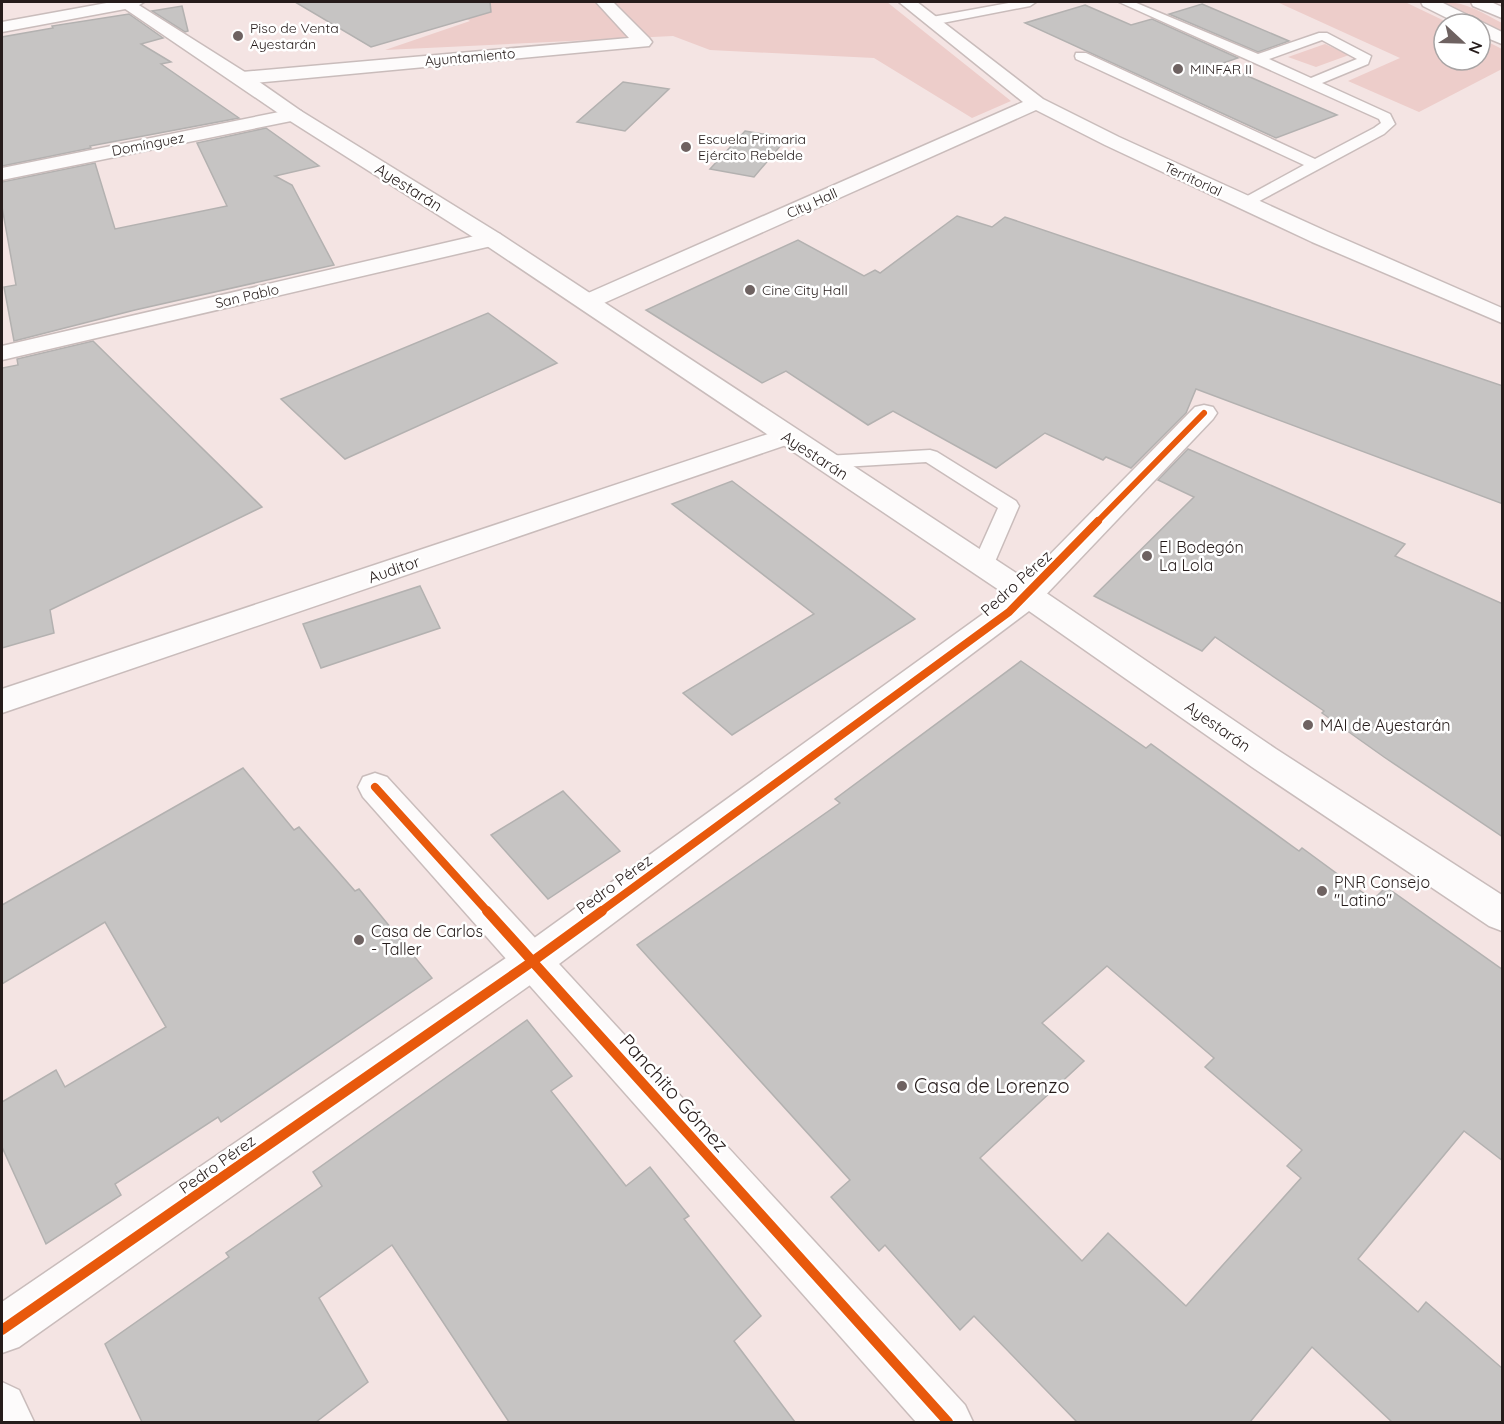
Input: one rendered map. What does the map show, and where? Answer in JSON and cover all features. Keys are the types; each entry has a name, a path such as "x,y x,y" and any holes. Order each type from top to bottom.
{"main road":[{"name":"Ayestarán","path":"128,2 294,115 492,239 587,302 1028,595 1264,758 1503,915"},
{"path":"2,27 128,2"},
{"name":"Ayuntamiento","path":"242,78 643,42 604,2"},
{"name":"Territorial","path":"907,2 1036,103 1245,203 1503,316"},
{"path":"1429,2 1449,12"},
{"path":"1479,2 1503,13"},
{"name":"City Hall","path":"587,302 1036,103"},
{"name":"Domínguez","path":"2,174 294,115"},
{"name":"San Pablo","path":"2,353 492,239"},
{"name":"Pedro Pérez","path":"2,1329 533,961 1009,612 1204,413"},
{"name":"Auditor","path":"2,701 786,436"},
{"name":"Panchito Gómez","path":"375,787 948,1422"},
{"path":"2,1407 9,1422"}],"lane":[{"path":"932,21 1030,2"},
{"path":"1125,2 1312,82 1385,117 1388,124 1245,203"},
{"path":"1306,28 1362,53 1365,58 1363,61 1312,82"},
{"path":"1257,59 1323,36"},
{"path":"1081,56 1316,165"},
{"path":"826,462 930,456 1010,506 983,566"}],"shaded area":[{"path":"437,2 887,2 1011,101 972,118 874,58 710,50 673,36 385,50 470,21"},
{"path":"1277,2 1405,2 1432,15 1432,72 1492,72 1492,44 1502,49 1502,69 1419,112 1348,81 1400,58"},
{"path":"1443,2 1459,3 1481,12 1463,12"},
{"path":"1492,18 1502,23 1502,32 1492,27"},
{"path":"1325,44 1349,55 1316,67 1288,57"}],"building":[{"path":"295,2 490,2 491,12 371,47"},
{"path":"1202,4 1289,41 1258,52 1169,14"},
{"name":"MINFAR II","path":"1085,5 1131,25 1152,19 1238,58 1220,64 1337,115 1276,138 1025,23"},
{"path":"182,6 188,31 185,32 152,11"},
{"path":"129,14 163,38 141,44 171,62 161,64 239,118 90,146 91,148 2,166 2,37 53,28 52,26"},
{"path":"623,82 669,89 625,131 577,122"},
{"path":"266,128 319,166 275,176 292,185 334,265 135,310 14,341 4,287 16,285 2,207 2,182 95,163 115,229 227,206 197,143"},
{"path":"745,131 787,138 754,177 710,169"},
{"path":"957,216 992,227 1005,217 1503,386 1503,504 1196,389 1186,413 1131,468 1106,457 1103,460 1045,433 996,468 893,411 868,425 786,371 762,383 646,310 798,240 864,276 875,270 880,273"},
{"path":"488,313 557,363 345,459 281,399"},
{"path":"93,341 262,507 50,610 54,633 2,648 2,368 18,365 17,359"},
{"path":"1188,449 1405,544 1395,556 1503,604 1503,837 1384,757 1322,713 1324,711 1215,637 1202,651 1094,596 1194,497 1158,480"},
{"path":"732,481 915,619 732,735 683,693 814,614 672,504"},
{"path":"420,586 440,628 321,668 303,624"},
{"path":"1021,661 1146,748 1151,744 1299,851 1302,848 1373,900 1386,887 1503,970 1503,1161 1464,1131 1358,1259 1418,1312 1426,1302 1503,1369 1503,1422 1392,1422 1312,1347 1250,1422 1077,1422 974,1316 960,1330 885,1245 879,1251 831,1197 850,1180 637,945 840,803 835,799","holes":["1107,966 1214,1058 1205,1067 1302,1150 1287,1166 1301,1178 1186,1306 1108,1233 1082,1261 980,1158 1084,1061 1042,1023"]},
{"path":"243,768 294,830 299,827 355,891 359,889 432,978 221,1122 218,1117 115,1184 121,1195 46,1244 2,1147 2,1102 56,1070 65,1087 166,1027 105,922 2,984 2,905"},
{"path":"563,791 620,851 548,899 491,835"},
{"path":"527,1020 572,1076 551,1091 626,1186 650,1167 689,1216 684,1219 761,1316 734,1341 795,1422 509,1422 392,1245 319,1298 368,1382 316,1422 142,1422 105,1344 229,1257 226,1253 322,1186 313,1172"}],"cycle path":[{"path":"2,1330 533,961 1009,612 1204,413"},
{"path":"375,787 948,1422"}],"place":[{"name":"Piso de Venta Ayestarán","path":"238,36"},
{"name":"MINFAR II","path":"1178,69"},
{"name":"Escuela Primaria Ejército Rebelde","path":"686,147"},
{"name":"Cine City Hall","path":"750,290"},
{"name":"El Bodegón La Lola","path":"1147,556"},
{"name":"MAI de Ayestarán","path":"1308,725"},
{"name":"PNR Consejo \"Latino\"","path":"1322,891"},
{"name":"Casa de Carlos - Taller","path":"359,940"},
{"name":"Casa de Lorenzo","path":"902,1086"}]}
